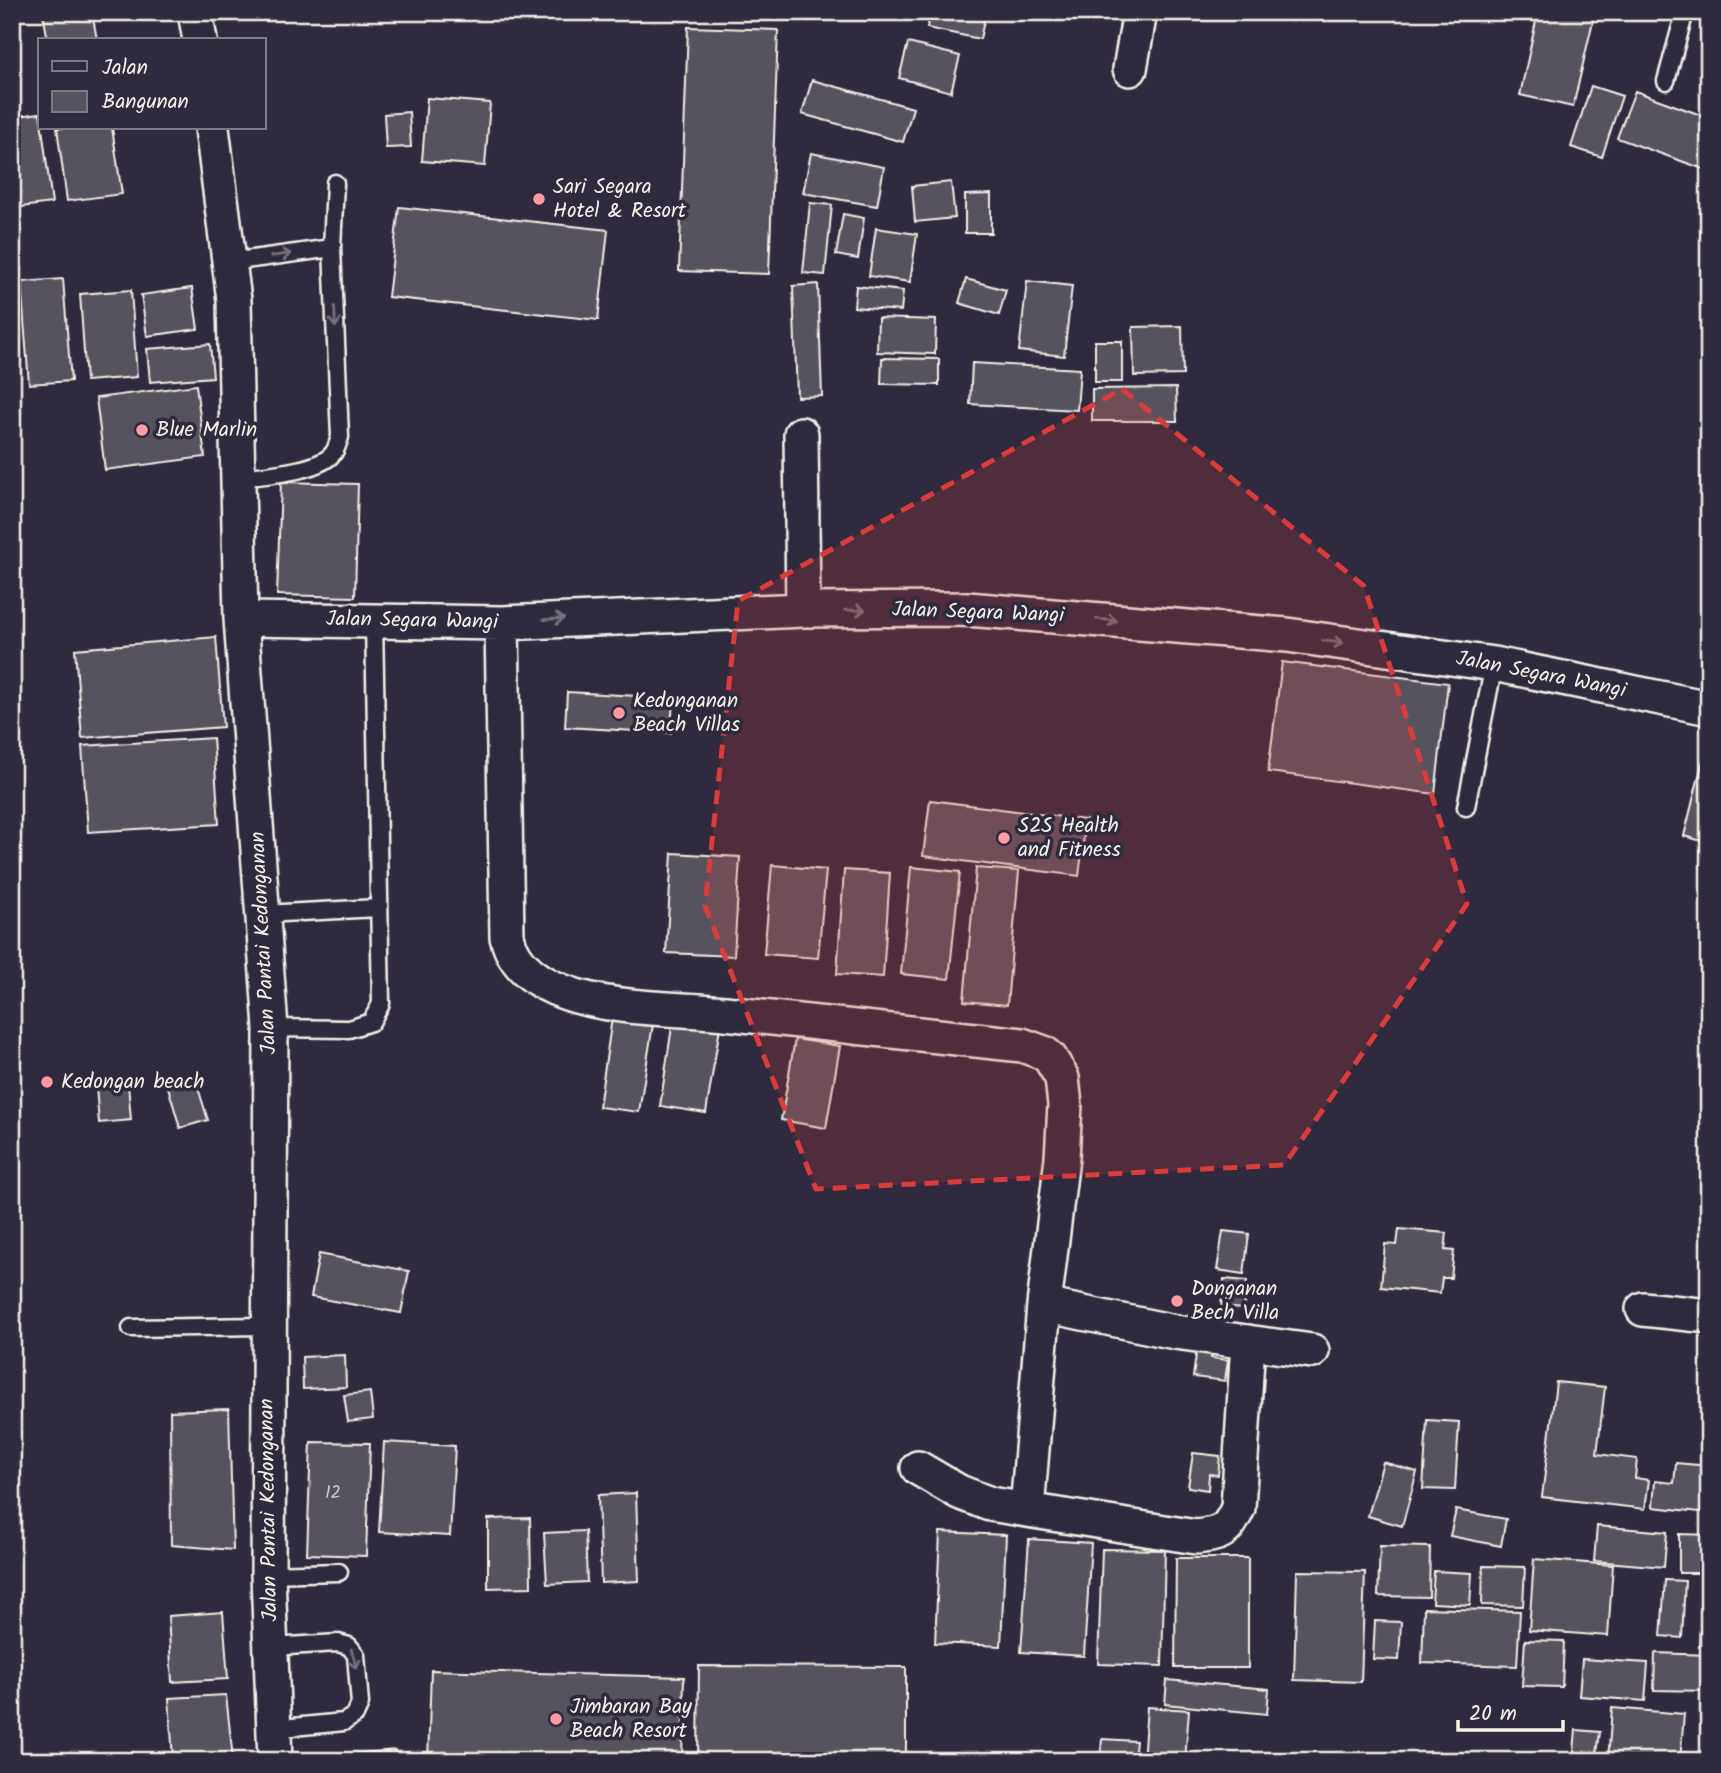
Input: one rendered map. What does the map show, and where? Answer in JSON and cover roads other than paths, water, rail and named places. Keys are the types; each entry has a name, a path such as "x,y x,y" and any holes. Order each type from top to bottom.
{"street":[{"path":"195,12 200,38"},
{"path":"1130,69 1140,12"},
{"name":"Jalan Pantai Kedonganan","path":"212,130 234,300 241,619 271,1028 268,1574 274,1745"},
{"path":"801,434 803,610"},
{"name":"Jalan Segara Wangi","path":"241,619 502,623 803,610 967,608 1287,635 1494,664 1709,708"},
{"path":"502,623 507,937 520,964 531,975 576,996 612,1004 1022,1045 1044,1053 1062,1078 1065,1105 1062,1158 1044,1305 1027,1510"},
{"path":"1044,1305 1175,1332 1312,1351"},
{"path":"1643,1309 1709,1316"},
{"path":"918,1468 973,1499 1196,1537 1215,1535 1229,1527 1238,1508 1248,1342"}],"lane":[{"path":"1666,81 1685,12"},
{"path":"239,478 315,465 334,454 340,437 332,248 335,183"},
{"path":"230,262 332,248"},
{"path":"271,1028 349,1029 371,1022 381,1004 374,621"},
{"path":"1466,807 1494,664"},
{"path":"263,914 378,908"},
{"path":"131,1328 268,1326"},
{"path":"268,1574 340,1572"},
{"path":"271,1647 338,1643 349,1646 356,1655 360,1704 355,1716 344,1722 274,1745"}],"place":[{"name":"Sari Segara Hotel & Resort","path":"539,199"},
{"name":"Blue Marlin","path":"142,430"},
{"name":"Kedonganan Beach Villas","path":"619,713"},
{"name":"S2S Health and Fitness","path":"1004,838"},
{"name":"Kedongan beach","path":"47,1082"},
{"name":"Donganan Bech Villa","path":"1177,1301"},
{"name":"Jimbaran Bay Beach Resort","path":"556,1719"}]}
